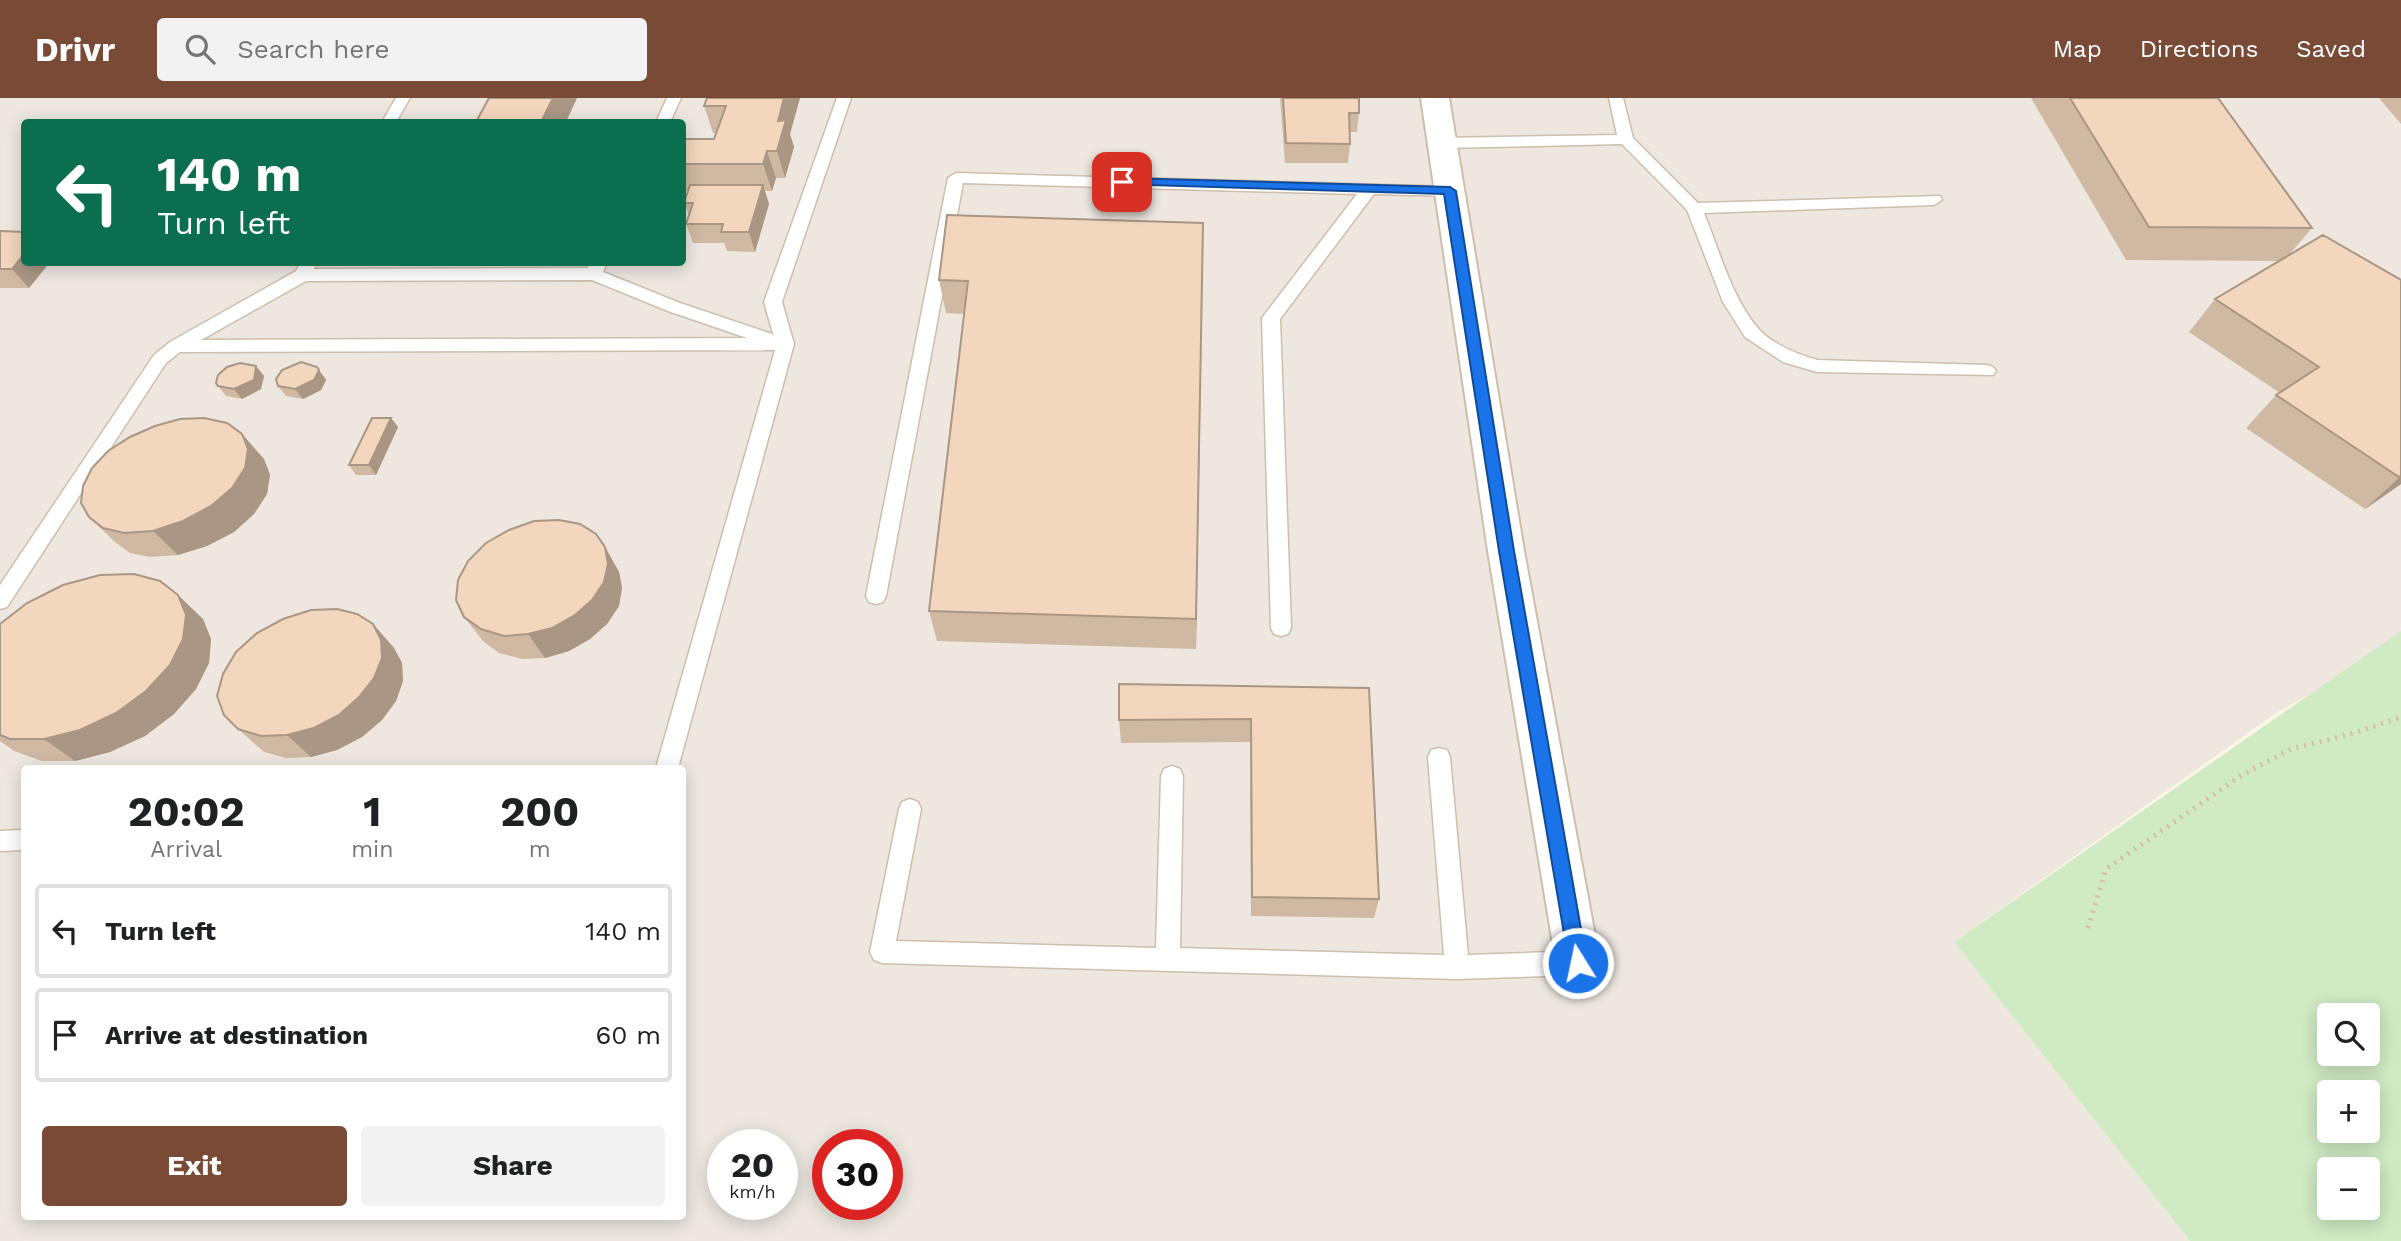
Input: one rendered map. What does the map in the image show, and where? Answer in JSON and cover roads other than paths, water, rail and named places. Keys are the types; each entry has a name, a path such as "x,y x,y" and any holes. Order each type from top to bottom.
{"street":[{"path":"1435,98 1506,551 1578,963"}],"lane":[{"path":"392,119 403,98"},
{"path":"664,119 674,98"},
{"path":"668,765 785,344 773,302 844,98"},
{"path":"1616,98 1626,139 1694,208 1732,302 1751,333 1789,358 1817,366 1987,371"},
{"path":"1442,143 1626,139"},
{"path":"876,596 956,178 1450,191"},
{"path":"1281,628 1271,318 1370,188"},
{"path":"1694,208 1934,200"},
{"path":"0,601 160,359 176,346 306,269 596,268 674,307 785,344"},
{"path":"176,346 785,344"},
{"path":"1439,757 1457,967"},
{"path":"1168,959 1172,776"},
{"path":"910,809 882,952 1457,967 1578,963"},
{"path":"0,841 21,840"}]}
